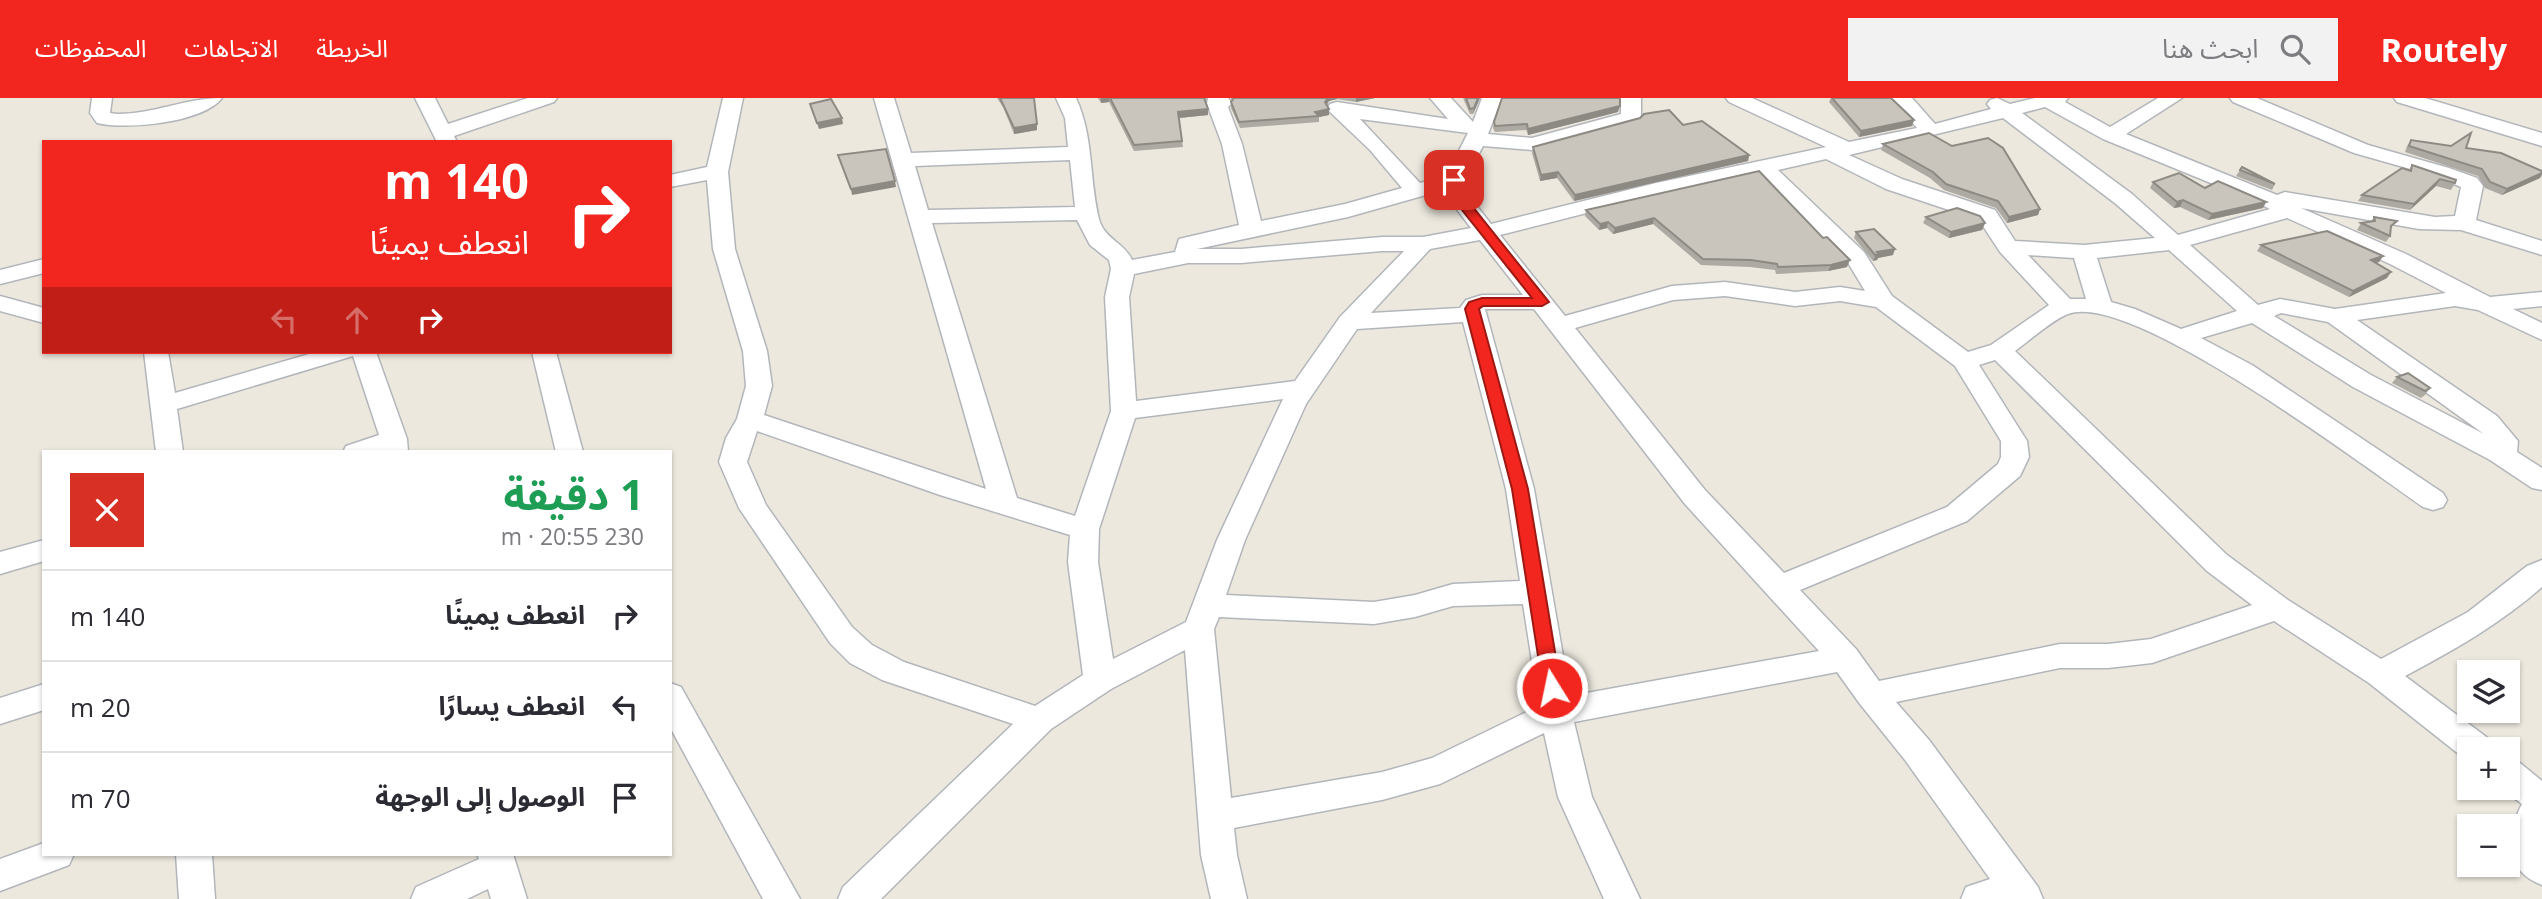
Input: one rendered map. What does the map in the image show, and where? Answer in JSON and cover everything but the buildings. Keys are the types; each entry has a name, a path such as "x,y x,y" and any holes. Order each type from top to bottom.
{"street":[{"path":"102,98 100,113 104,119 116,121 180,111 212,98"},
{"path":"425,98 445,137 547,98"},
{"path":"733,98 718,172 724,249 755,351 759,386 750,419 739,438 733,462 754,508 841,635 861,654 893,671 1039,720"},
{"path":"884,98 1005,505"},
{"path":"1066,98 1075,118 1088,220 1098,240 1120,257 1123,269 1117,297 1124,411 1084,530 1083,562 1100,680"},
{"path":"1219,98 1222,103 1217,104 1232,144 1251,228"},
{"path":"1440,98 1474,132"},
{"path":"1492,98 1454,180 1466,207 1695,498 1845,658 1871,695 1917,750 2019,892 1979,899"},
{"path":"1333,104 1532,144 1631,117 1631,98"},
{"path":"1737,98 1837,150 1894,184 1987,215 2008,247 2063,306"},
{"path":"1901,98 1931,131"},
{"path":"2110,135 2172,98"},
{"path":"2239,98 2361,149 2442,172 2469,183 2472,186 2464,224"},
{"path":"2404,98 2542,140"},
{"path":"1123,269 1188,256 1241,256 1382,244 1423,244 1486,232 1657,189 1931,131 1998,105 2054,100 2110,135 2258,194 2289,211 2398,259 2542,332"},
{"path":"1333,104 1377,146 1415,190"},
{"path":"1998,105 2124,199 2253,313 2362,381 2500,454 2542,481"},
{"path":"902,160 1081,153"},
{"path":"1764,168 1856,257 1883,301 1964,361 2014,441 2015,457 2010,469 1957,514 1779,587"},
{"path":"672,181 718,172"},
{"path":"1188,256 1185,248 1188,244 1251,228 1348,210 1454,180"},
{"path":"2258,194 2419,222 2436,224 2446,221 2464,224 2542,248"},
{"path":"2008,247 2084,253 2173,243 2289,211"},
{"path":"920,218 1088,213"},
{"path":"1229,899 1219,855 1204,617 1231,540 1293,403 1349,322 1423,244"},
{"path":"2084,253 2101,307"},
{"path":"0,277 42,266"},
{"path":"1559,325 1672,293 1725,289 1795,299 1840,294 1883,301"},
{"path":"2180,337 2280,306 2335,316 2455,299 2487,304 2542,299"},
{"path":"1542,302 1482,302 1474,304 1472,309 1520,489 1556,712 1575,797 1622,899"},
{"path":"0,303 42,315"},
{"path":"1964,361 2000,350 2063,306 2101,307 2126,314 2180,337 2243,371 2433,500"},
{"path":"1349,322 1415,316 1475,315"},
{"path":"2335,316 2488,422 2505,441 2506,449 2500,454"},
{"path":"2000,350 2217,563 2277,608 2380,674 2461,737"},
{"path":"156,354 170,450"},
{"path":"162,405 336,354"},
{"path":"365,354 395,445 367,450"},
{"path":"545,354 569,450"},
{"path":"1124,411 1304,388"},
{"path":"750,419 1084,530"},
{"path":"0,563 42,551"},
{"path":"2380,674 2509,599 2530,578 2542,571"},
{"path":"856,899 1039,720 1204,617 1374,612 1415,606 1453,595 1535,592"},
{"path":"1871,695 2060,656 2108,656 2152,651 2277,608"},
{"path":"1216,816 1382,786 1440,770 1556,712 1845,658"},
{"path":"0,711 42,697"},
{"path":"672,700 782,899"},
{"path":"2520,783 2542,800 2530,823 2527,849 2542,869"},
{"path":"0,875 51,856"},
{"path":"194,856 197,899"},
{"path":"429,899 501,873"}],"route":[{"path":"1454,180 1466,207 1542,302 1482,302 1474,304 1472,309 1520,489 1552,688"}]}
